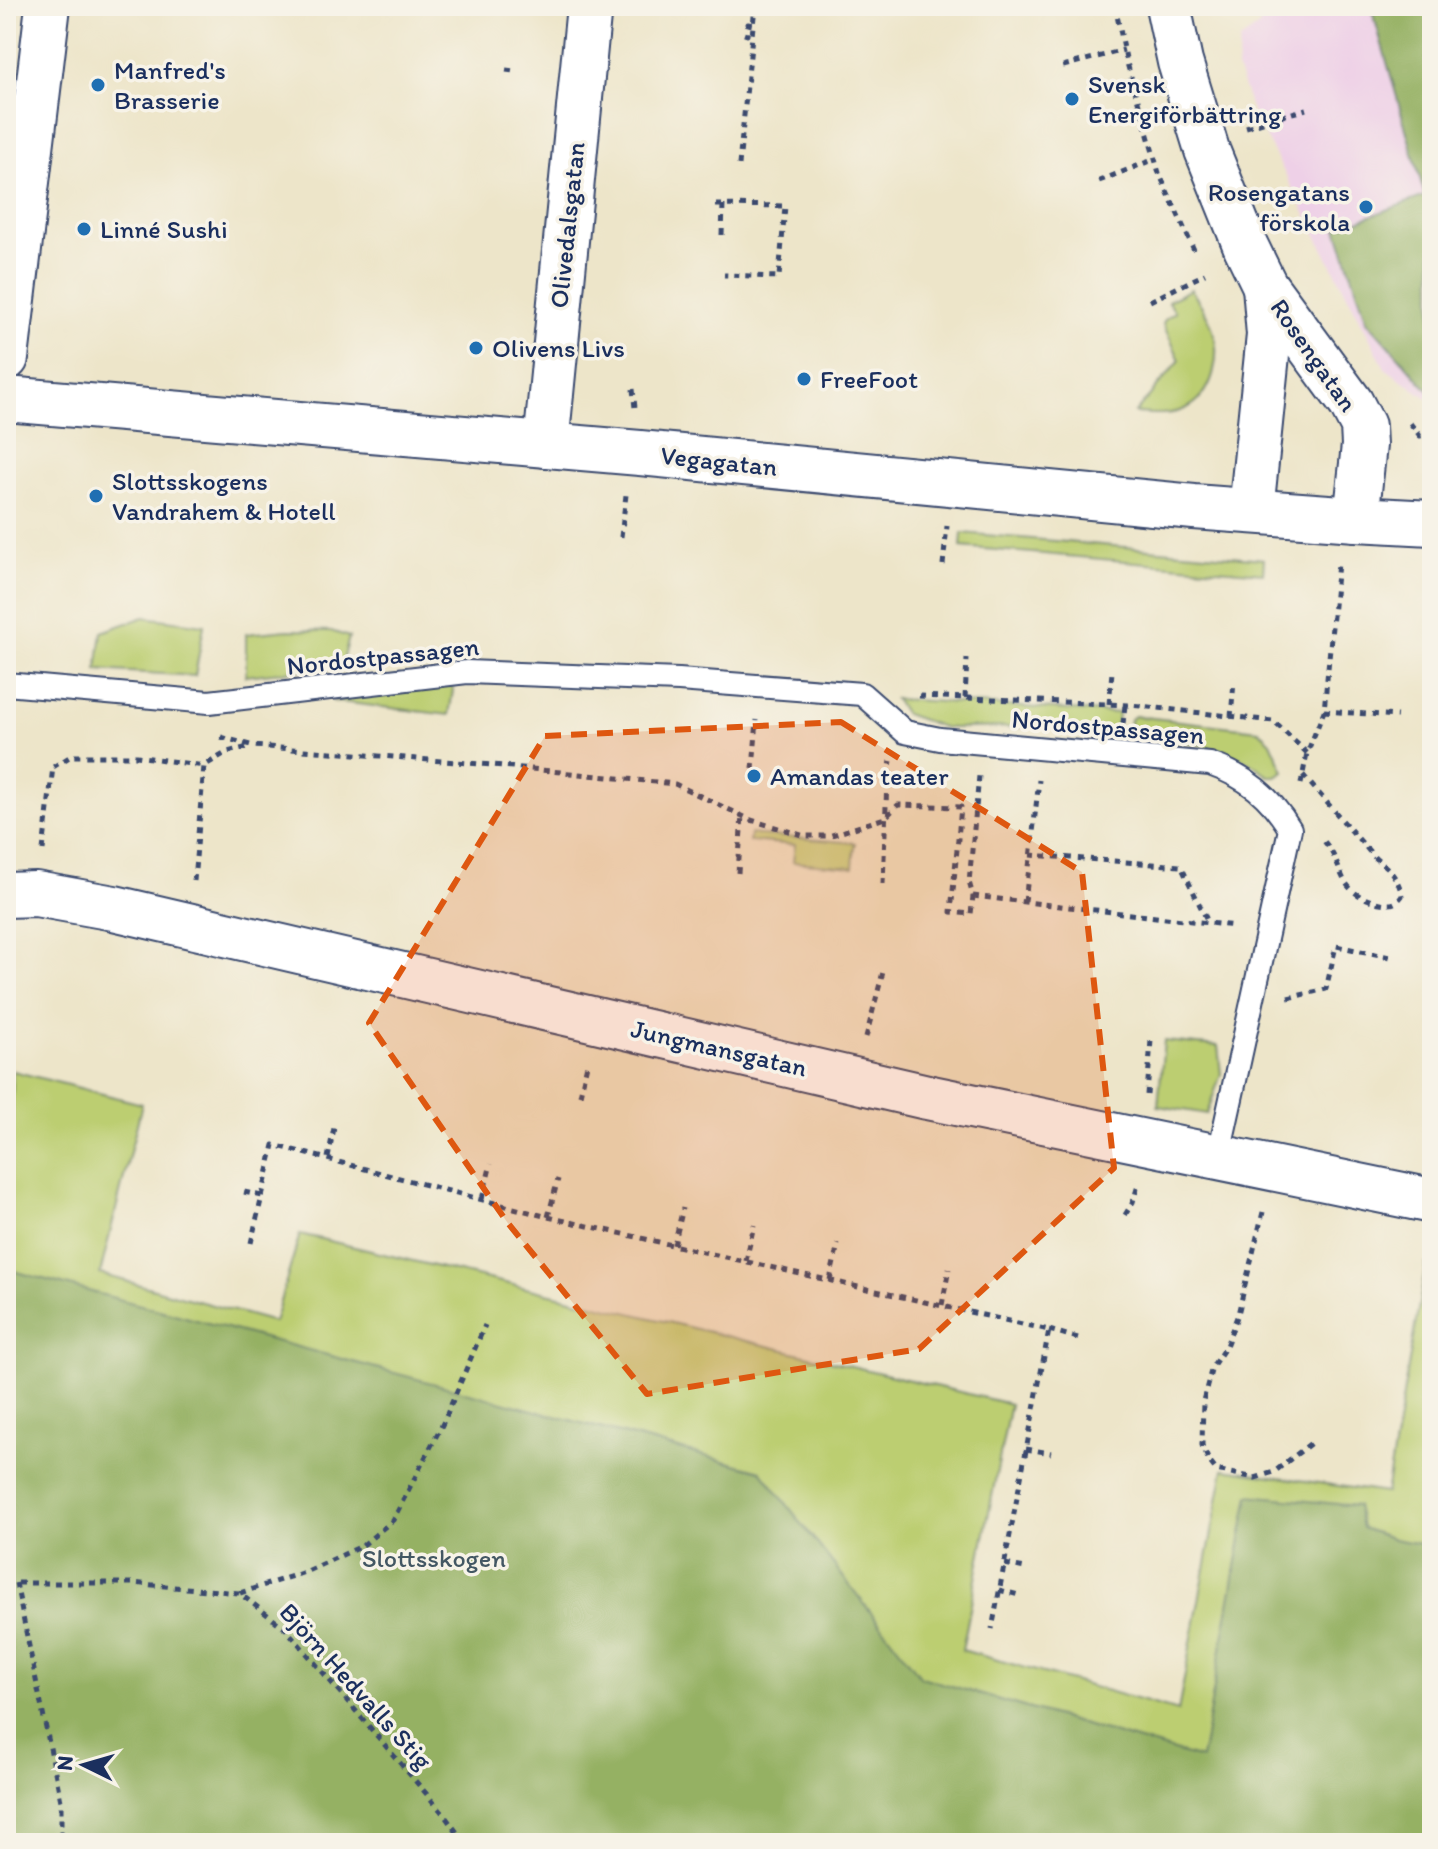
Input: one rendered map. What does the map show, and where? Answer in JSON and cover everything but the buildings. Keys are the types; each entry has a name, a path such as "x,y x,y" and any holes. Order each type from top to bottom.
{"street":[{"path":"6,358 48,6"},
{"name":"Olivedalsgatan","path":"546,445 589,6"},
{"name":"Rosengatan","path":"1168,6 1180,62 1207,150 1226,201 1265,286 1351,403 1363,426 1364,445 1348,534"},
{"name":"Rosengatan","path":"1251,511 1269,335 1265,286"},
{"name":"Vegagatan","path":"6,399 546,445 1251,511 1348,534 1432,523"},
{"name":"Jungmansgatan","path":"6,895 36,894 114,908 927,1097 1432,1201"}],"lane":[{"name":"Nordostpassagen","path":"6,684 209,702 467,672 679,680 862,694 905,732 982,743 1210,764 1233,772 1275,804 1290,829"},
{"path":"1218,1158 1290,829"}],"path":[{"path":"739,165 755,6"},
{"path":"1115,6 1124,50 1155,159 1198,259"},
{"path":"744,34 747,35 748,24 753,25"},
{"path":"1063,66 1124,50"},
{"path":"506,70 515,71"},
{"path":"1248,139 1244,127 1306,109"},
{"path":"1099,181 1155,159"},
{"path":"722,235 720,205 785,206 779,277 724,275"},
{"path":"1150,301 1205,274 1211,287"},
{"path":"1401,411 1420,436 1432,434"},
{"path":"943,565 947,526"},
{"name":"Nordostpassagen","path":"862,694 1109,704 1273,721 1307,753 1324,711 1348,534"},
{"path":"965,698 967,659"},
{"path":"1109,704 1112,672"},
{"path":"1231,717 1234,682"},
{"path":"753,769 760,687"},
{"path":"1324,711 1397,716"},
{"path":"213,732 254,746 493,765 675,784 742,815 805,836 829,836 885,818 898,805 961,807 951,912 971,914 973,896 969,882 982,743"},
{"path":"42,858 53,767 71,756 137,756 204,766 227,752 254,746"},
{"path":"1025,902 1042,749"},
{"path":"194,882 204,766"},
{"path":"1290,829 1320,836 1331,852 1341,878 1358,895 1391,905 1402,896 1387,866 1376,859 1303,775"},
{"path":"883,884 887,780"},
{"path":"738,873 742,815"},
{"path":"1030,855 1181,866 1209,923"},
{"path":"973,896 1268,930"},
{"path":"1252,1006 1326,989 1336,946 1395,958"},
{"path":"864,1043 883,972"},
{"path":"1146,1108 1151,1040"},
{"path":"580,1095 588,1059"},
{"path":"328,1158 334,1128"},
{"path":"251,1243 274,1145 548,1217 1078,1338"},
{"path":"482,1199 491,1164"},
{"path":"548,1217 558,1179"},
{"path":"1125,1215 1133,1202 1139,1180"},
{"path":"244,1192 262,1196"},
{"path":"674,1245 683,1208"},
{"path":"1264,1209 1238,1314 1226,1346 1212,1367 1203,1401 1202,1445 1216,1470 1255,1478 1274,1472 1311,1443"},
{"path":"746,1261 754,1225"},
{"path":"830,1280 838,1244"},
{"path":"942,1305 949,1269"},
{"path":"6,1583 132,1583 239,1593 305,1572 362,1546 393,1520 444,1421 485,1325"},
{"path":"992,1629 1049,1330"},
{"path":"1026,1449 1051,1453"},
{"path":"1005,1564 1025,1568"},
{"path":"16,1583 61,1801 61,1843"},
{"path":"999,1590 1019,1595"},
{"name":"Björn Hedvalls Stig","path":"239,1593 286,1629 465,1843"}],"highlighted area":[{"path":"841,722 1082,872 1114,1168 919,1349 647,1394 507,1222 369,1023 545,736"}],"shaded area":[{"name":"Rosengatans förskola","path":"1258,6 1432,6 1430,400 1385,368 1251,108 1237,68 1240,40 1260,26"}],"green space":[{"path":"1371,6 1432,6 1432,394 1367,321 1337,228 1425,196"},
{"path":"1191,289 1208,317 1215,338 1215,362 1209,385 1195,403 1185,409 1160,414 1135,413 1180,360 1163,324 1175,312 1168,301"},
{"path":"962,533 1264,559 1263,573 961,547"},
{"path":"144,617 204,625 195,676 97,670 102,632"},
{"path":"288,630 331,631 349,637 342,665 246,676 246,634"},
{"path":"444,682 451,684 453,690 449,715 332,701"},
{"path":"895,699 1118,713 1116,733 1043,727 945,728 905,714"},
{"path":"1135,716 1259,730 1271,742 1284,771 1268,776 1224,751 1135,734 1129,728 1130,719"},
{"path":"750,834 855,843 853,867 793,862 795,845 749,841"},
{"path":"1164,1041 1218,1046 1221,1074 1207,1114 1158,1106"},
{"name":"Slottsskogen","path":"13,1071 142,1104 100,1274 274,1322 300,1234 1010,1404 962,1650 1178,1711 1224,1469 1386,1493 1426,1264 1432,1265 1432,1843 6,1843 6,1166 10,1165"},
{"name":"Slottsskogen","path":"6,1269 761,1471 921,1677 1201,1759 1249,1495 1357,1506 1362,1528 1394,1539 1432,1546 1432,1843 6,1843"}],"place":[{"name":"Manfred's Brasserie","path":"98,85"},
{"name":"Svensk Energiförbättring","path":"1072,99"},
{"name":"Rosengatans förskola","path":"1366,207"},
{"name":"Linné Sushi","path":"84,229"},
{"name":"Olivens Livs","path":"476,348"},
{"name":"FreeFoot","path":"804,379"},
{"name":"Slottsskogens Vandrahem & Hotell","path":"96,496"},
{"name":"Amandas teater","path":"754,776"}]}
